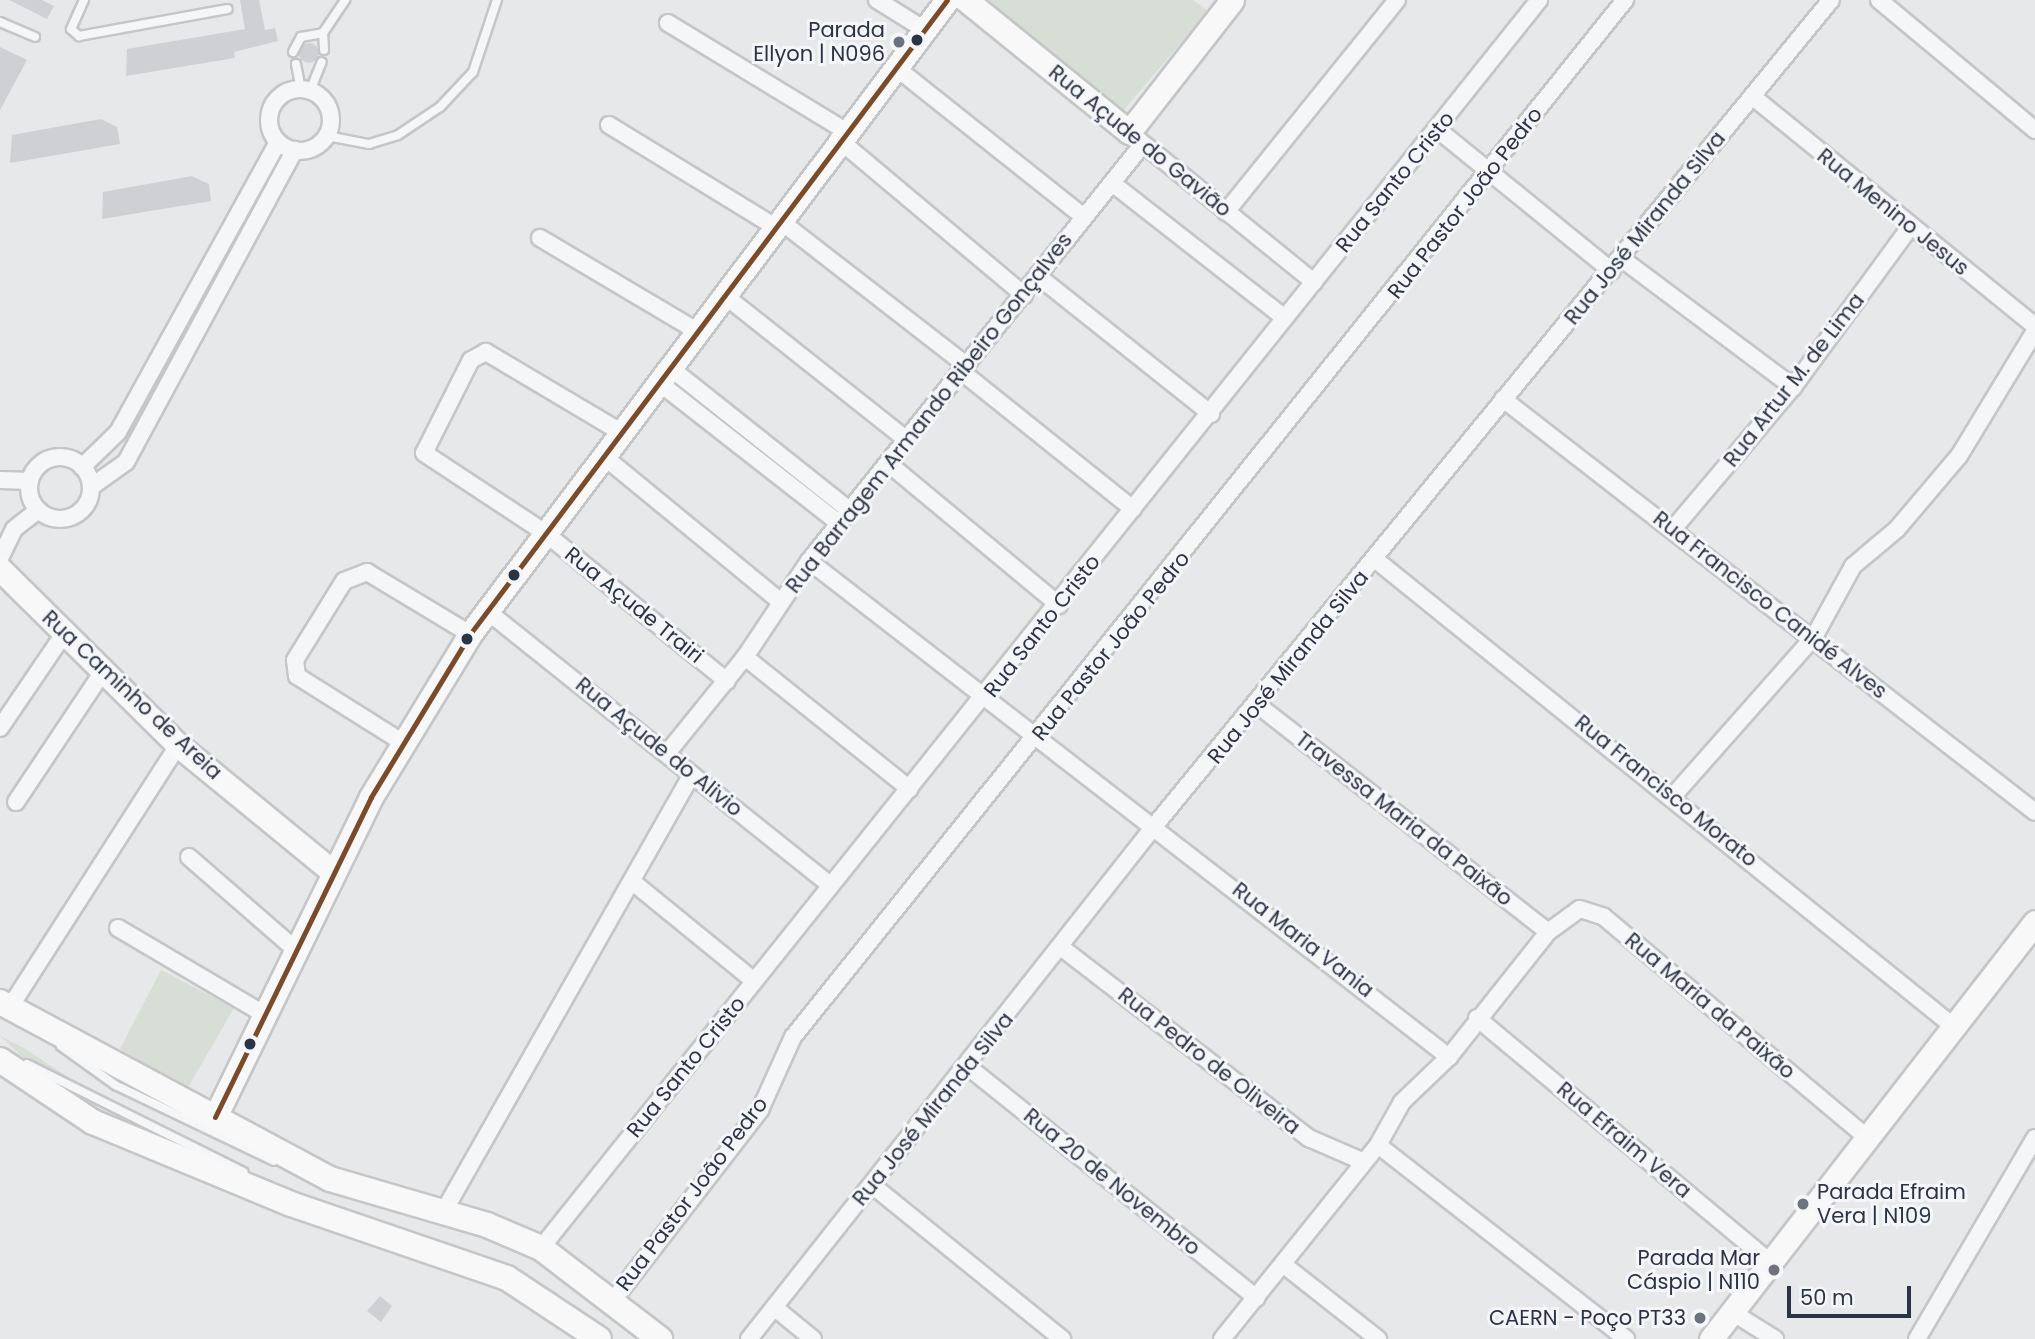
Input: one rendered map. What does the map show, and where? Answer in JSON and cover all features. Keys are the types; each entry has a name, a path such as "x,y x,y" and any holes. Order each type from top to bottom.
{"main road":[{"path":"5,1005 330,1179 444,1211 541,1248 614,1299 660,1339"},
{"path":"0,1060 93,1122 271,1195 507,1278 599,1339"}],"street":[{"path":"877,0 922,28"},
{"path":"215,1116 332,871 402,742 470,634 841,135 922,28 947,0"},
{"name":"Rua Açude do Gavião","path":"967,0 1314,282"},
{"path":"1226,212 1397,0"},
{"name":"Rua Pastor João Pedro","path":"614,1299 760,1110 793,1037 1492,172 1625,0"},
{"name":"Rua José Miranda Silva","path":"749,1339 1062,948 1157,824 1259,706 1503,399 1617,265 1831,0"},
{"path":"1879,0 2035,130"},
{"path":"1136,138 1222,3"},
{"name":"Rua Santo Cristo","path":"541,1248 830,885 1211,415 1437,129 1529,3"},
{"path":"667,23 841,135 1024,295"},
{"path":"894,65 1084,217"},
{"path":"305,90 329,110 327,136 313,148 295,150 278,142 270,125 272,108 284,94 305,90"},
{"name":"Rua Menino Jesus","path":"1752,96 2035,329"},
{"path":"609,125 777,223 965,369 1133,509"},
{"path":"1437,129 1617,265 1793,387"},
{"name":"Rua Barragem Armando Ribeiro Gonçalves","path":"668,752 745,657 809,561 844,516 889,464 1112,183 1136,138"},
{"path":"82,467 118,432 278,142"},
{"path":"38,510 69,518 83,510 91,487 126,462 295,150"},
{"path":"1112,183 1285,318"},
{"name":"Rua Artur M. de Lima","path":"1673,529 1793,387 1910,227"},
{"path":"540,238 695,330"},
{"path":"1039,277 1211,415"},
{"path":"724,295 907,440"},
{"path":"1674,795 1814,637 1839,583 1897,529 1971,440 1994,391 2035,329"},
{"name":"Rua Açude Trairi","path":"619,431 494,355 478,354 471,360 423,445 433,464 544,532 727,681"},
{"path":"663,373 844,516"},
{"name":"Rua Francisco Canidé Alves","path":"1503,399 1814,637 2035,812"},
{"path":"602,455 781,602"},
{"path":"0,480 30,481 52,459 82,467"},
{"path":"889,464 1059,605"},
{"path":"82,467 91,487"},
{"path":"30,481 38,510"},
{"path":"0,558 13,529 38,510"},
{"name":"Rua Francisco Morato","path":"1376,560 1674,795 1953,1026"},
{"name":"Rua Maria Vania","path":"809,561 1037,738 1157,824 1449,1057"},
{"name":"Rua Caminho de Areia","path":"0,569 102,673 178,745 332,871"},
{"path":"402,742 303,682 295,660 344,582 366,572 470,634"},
{"name":"Rua Açude do Alivio","path":"486,611 668,752 830,885"},
{"path":"0,728 64,634"},
{"path":"745,657 910,789"},
{"path":"16,802 102,673"},
{"name":"Travessa Maria da Paixão","path":"1259,706 1548,932"},
{"path":"5,1005 178,745"},
{"path":"444,1211 634,883 692,774"},
{"path":"189,857 295,949"},
{"path":"634,883 754,981"},
{"name":"Rua Maria da Paixão","path":"1548,932 1580,909 1604,917 1866,1137"},
{"path":"1711,1339 2035,922"},
{"path":"118,928 264,1014"},
{"path":"1222,1339 1284,1265 1362,1161 1378,1144 1397,1108 1449,1057 1477,1018 1548,932"},
{"name":"Rua Pedro de Oliveira","path":"1062,948 1309,1138 1362,1161"},
{"name":"Rua Efraim Vera","path":"1477,1018 1770,1262"},
{"name":"Rua 20 de Novembro","path":"967,1066 1257,1298"},
{"path":"1917,1339 2035,1138"},
{"path":"1378,1144 1626,1339"},
{"path":"872,1185 1062,1339"},
{"path":"1284,1265 1378,1339"},
{"path":"775,1308 813,1339"},
{"path":"1732,1312 1775,1339"}],"lane":[{"path":"84,0 71,29 79,36 228,9"},
{"path":"324,50 323,33 345,0"},
{"path":"327,136 369,144 398,135 440,107 473,72 497,0"},
{"path":"0,22 35,37"},
{"path":"293,52 301,37 323,33"},
{"path":"305,90 321,62"},
{"path":"296,64 305,90"},
{"path":"44,1025 68,1053 115,1085 222,1141 330,1179"},
{"path":"0,1048 235,1168 271,1195"}],"shaded area":[{"path":"970,0 1193,0 1208,11 1117,118"},
{"path":"161,970 234,1008 187,1089 120,1049"},
{"path":"0,1036 24,1048 101,1099 26,1060"}],"building":[{"path":"9,0 42,0 54,6 47,19"},
{"path":"240,0 259,0 265,30 275,28 278,41 234,52 235,58 126,76 127,49 245,29"},
{"path":"309,43 316,46 319,53 316,60 309,63 302,60 299,53 302,46"},
{"path":"0,47 27,60 0,110"},
{"path":"101,119 117,127 120,144 10,163 12,135"},
{"path":"192,176 209,184 211,201 102,219 103,192"},
{"path":"380,1296 392,1306 381,1322 367,1311"}],"transit line":[{"path":"215,1117 371,797 470,634 947,0"}],"place":[{"name":"Parada Ellyon | N096","path":"899,42"},
{"name":"Parada Efraim Vera | N109","path":"1803,1204"},
{"name":"Parada Mar Cáspio | N110","path":"1774,1270"},
{"name":"CAERN - Poço PT33","path":"1700,1318"}]}
